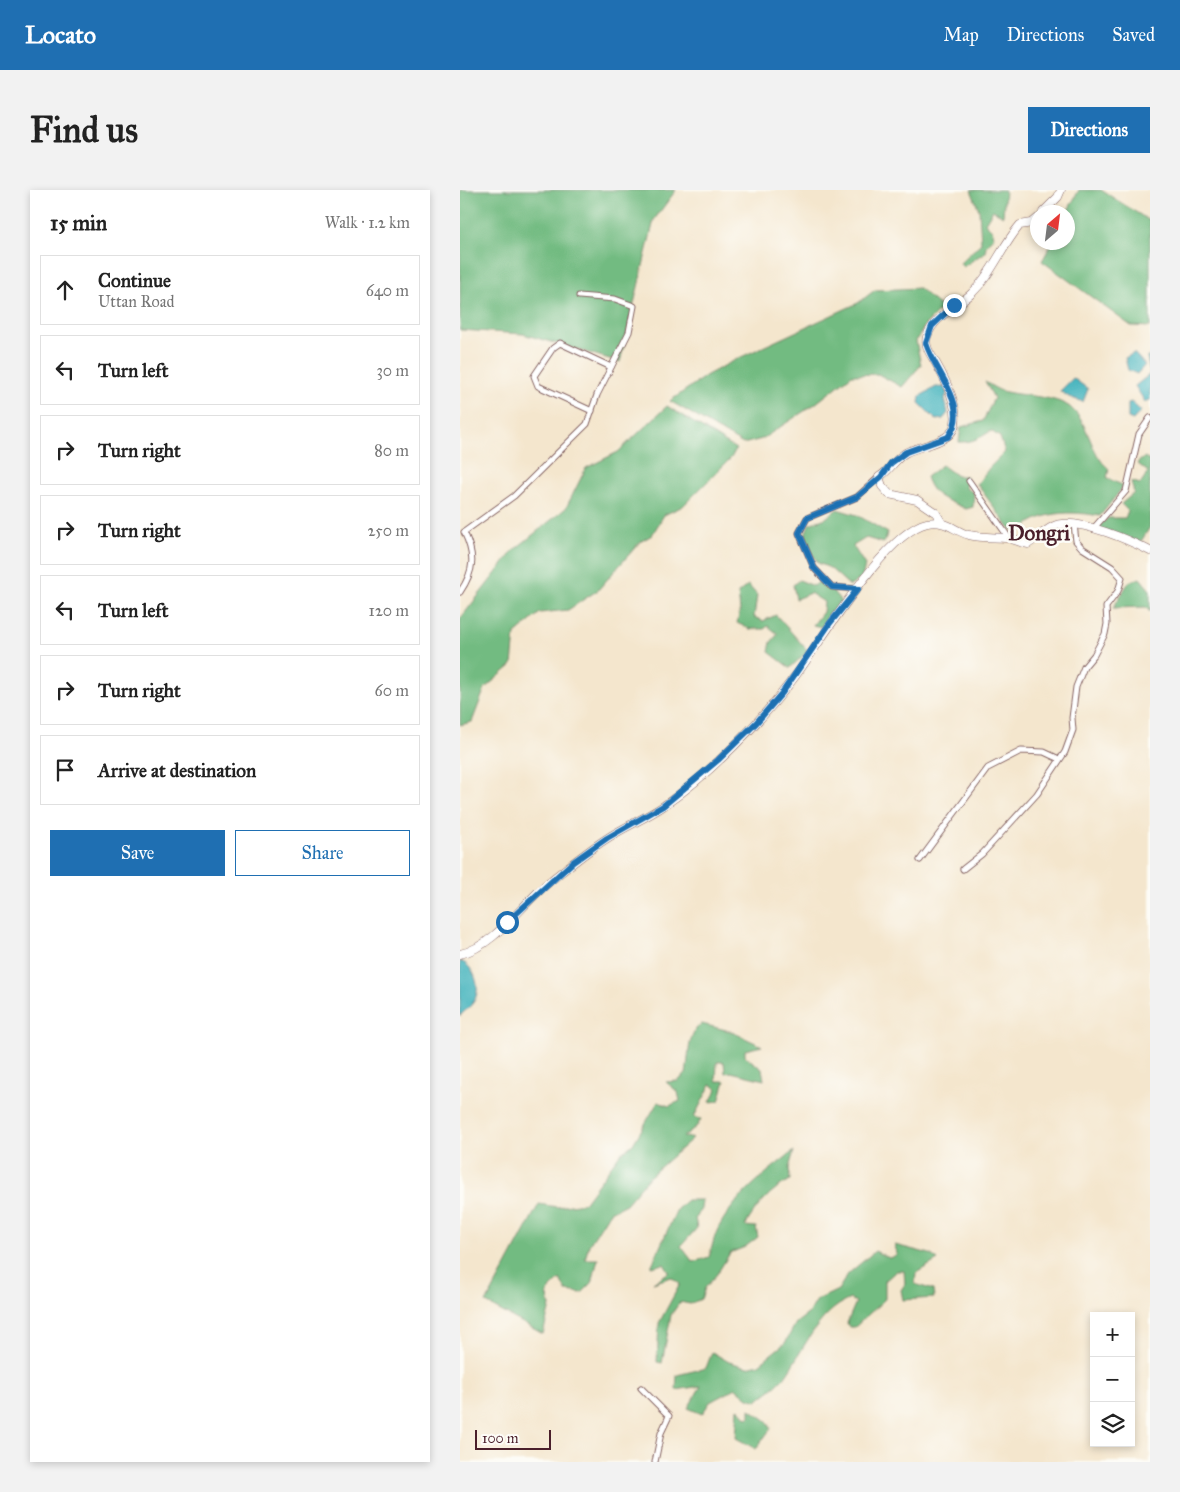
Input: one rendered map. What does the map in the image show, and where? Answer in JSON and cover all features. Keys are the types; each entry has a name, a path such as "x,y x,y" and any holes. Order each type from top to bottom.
{"main road":[{"path":"1050,205 1058,197 1061,190"},
{"path":"942,523 936,513 917,500 889,494 882,486 879,477 891,463 906,452 948,437 952,431 955,423 954,404 946,382 928,350 927,336 932,326 954,305 972,294 983,281 1020,225 1030,223"},
{"path":"460,954 471,952 488,942 528,902 573,862 607,838 663,806 718,760 756,723 782,693 830,623 905,534 927,523 942,523 956,527 966,534 981,538 1008,538 1028,544 1060,524 1074,524 1136,544 1150,552"}],"street":[{"path":"460,592 467,581 472,566 471,544 464,532 514,496 587,424 597,395 629,332 634,306 615,299 579,296"},
{"path":"592,411 538,386 534,376 553,348 560,343 611,367"},
{"path":"1093,529 1126,492 1139,434 1150,418"},
{"path":"858,589 832,587 814,568 799,533 807,518 857,497 879,477"},
{"path":"969,481 1008,538"},
{"path":"963,869 982,854 1037,794 1065,752 1073,730 1072,718 1076,687 1084,667 1094,655 1105,634 1107,624 1106,607 1118,591 1122,578 1112,567 1099,561 1082,548 1076,541 1074,524"},
{"path":"460,532 468,540"},
{"path":"920,860 988,768 1021,751 1044,752 1059,759"},
{"path":"641,1388 669,1416 661,1433 656,1462"}],"green space":[{"path":"460,190 676,190 654,220 620,362 523,334 460,330"},
{"path":"971,190 1005,190 1003,216 993,210 985,223 992,230 994,236 986,246 985,252 963,267 960,263 981,243 979,210"},
{"path":"1079,190 1101,190 1150,221 1150,327 1131,326 1042,261 1048,250 1075,250 1075,205 1071,205"},
{"path":"919,288 942,308 926,324 916,341 921,365 902,387 878,374 852,375 815,404 762,439 743,444 670,401 707,375 739,358 858,303 875,290"},
{"path":"985,382 1003,391 1064,403 1077,414 1086,429 1097,455 1109,469 1107,478 1124,486 1100,516 1078,513 1057,514 1037,520 1019,532 1009,528 977,484 1005,452 1000,437 991,431 972,441 959,442 961,427 983,421 994,398"},
{"path":"667,406 736,449 731,458 683,506 664,515 652,535 640,542 598,590 568,610 540,613 515,634 512,665 485,688 472,722 460,725 460,619 514,550 566,508 586,468 618,452"},
{"path":"1145,457 1150,461 1150,527 1140,543 1096,528 1108,518 1125,518 1128,511 1121,504 1134,493 1131,481 1140,484 1148,472 1137,463"},
{"path":"942,465 957,476 966,476 966,488 974,493 973,507 966,509 942,497 933,490 926,477"},
{"path":"837,509 857,515 888,533 883,543 866,538 853,546 865,565 862,578 850,586 830,568 818,563 810,550 805,535 809,524 826,518"},
{"path":"1140,578 1150,590 1150,612 1146,607 1113,608 1129,582"},
{"path":"822,579 842,602 821,627 813,625 823,612 824,602 810,593 796,599 793,585 799,580 814,586"},
{"path":"748,585 757,595 754,617 763,621 776,615 808,651 790,668 769,652 771,642 778,634 768,626 764,629 750,629 737,623 740,611 738,593"},
{"path":"702,1024 730,1031 762,1046 745,1050 745,1056 762,1069 764,1080 731,1072 725,1073 724,1062 717,1062 716,1081 725,1081 719,1101 710,1102 717,1089 711,1084 694,1117 701,1119 697,1126 683,1137 693,1138 649,1177 626,1204 610,1212 589,1245 585,1259 598,1259 592,1283 582,1293 566,1291 560,1279 547,1292 550,1306 543,1334 486,1303 539,1204 557,1207 584,1203 620,1154 633,1144 658,1102 669,1106 680,1101 678,1092 666,1082 678,1081 686,1074 691,1039 697,1028"},
{"path":"794,1151 789,1168 790,1180 764,1200 745,1226 756,1227 758,1237 745,1247 730,1253 717,1274 705,1288 701,1299 690,1304 680,1302 671,1315 662,1363 657,1362 659,1323 680,1284 671,1277 653,1283 669,1272 664,1264 651,1267 677,1209 687,1200 702,1200 701,1209 695,1218 697,1228 681,1246 693,1262 709,1257 714,1237 731,1208 761,1177"},
{"path":"895,1245 930,1254 938,1260 916,1273 915,1284 933,1290 934,1298 903,1300 901,1290 905,1284 904,1271 896,1271 885,1281 885,1299 855,1327 849,1327 847,1323 856,1302 850,1299 829,1313 813,1332 783,1379 757,1401 748,1398 736,1388 710,1402 702,1414 688,1408 701,1386 676,1390 677,1375 706,1368 712,1352 729,1362 747,1367 759,1364 785,1343 796,1323 809,1313 817,1300 838,1290 848,1274 875,1251 889,1258 897,1255"},
{"path":"738,1408 747,1418 750,1417 750,1409 767,1421 771,1428 756,1449 736,1438"}],"water":[{"path":"1134,353 1145,365 1137,374 1128,370 1125,358"},
{"path":"1147,357 1150,357 1150,374"},
{"path":"1150,374 1150,400 1145,402 1135,386"},
{"path":"1073,378 1088,389 1083,402 1069,397 1060,391"},
{"path":"936,387 944,387 947,393 945,399 948,413 943,419 936,420 919,403 920,396"},
{"path":"1131,402 1141,411 1133,420 1128,418 1128,403"},
{"path":"460,961 465,963 473,972 477,990 473,1003 460,1016"}],"district":[{"name":"Dongri","path":"1039,533"}],"route":[{"path":"507,922 573,862 607,838 650,815 676,796 718,760 756,723 797,674 830,623 858,589 832,587 814,568 799,533 807,518 857,497 881,477 891,463 906,452 948,437 955,423 954,404 946,382 926,343 932,326 954,305"}]}
